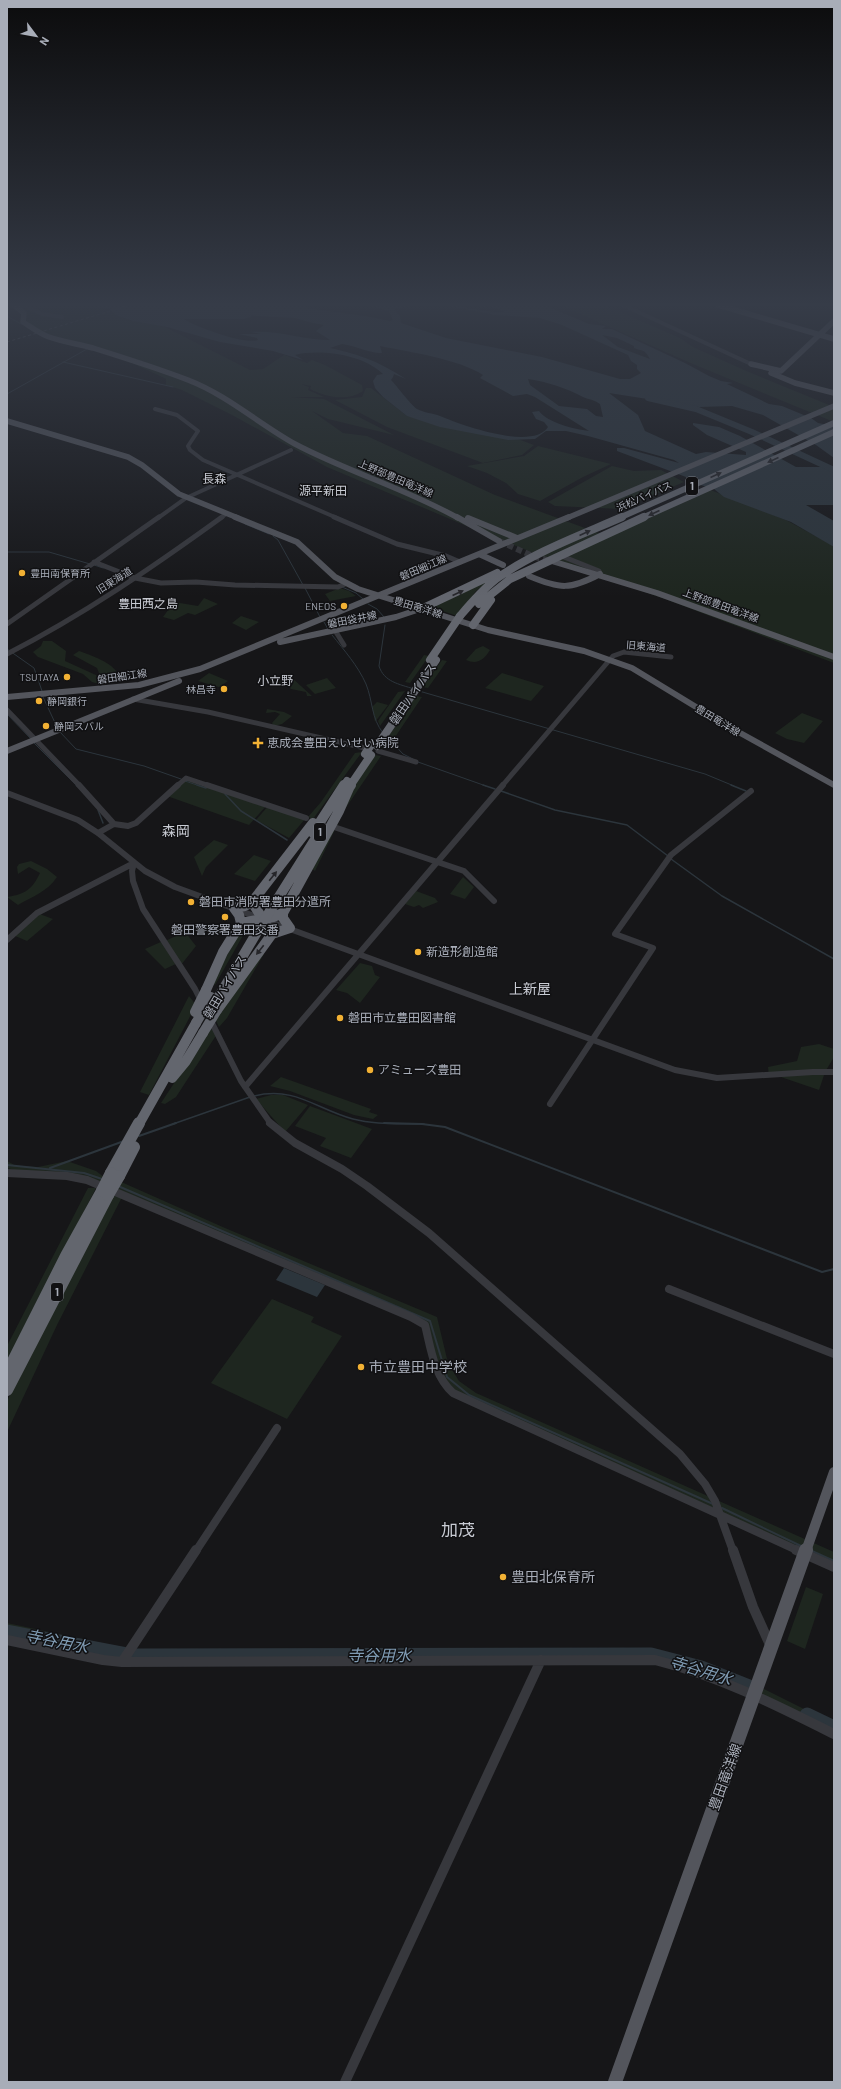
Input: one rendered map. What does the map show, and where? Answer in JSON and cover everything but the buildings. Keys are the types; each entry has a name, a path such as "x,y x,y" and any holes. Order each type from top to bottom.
{"highway":[{"name":"浜松バイパス","path":"549,549 834,423"},
{"name":"浜松バイパス","path":"560,555 834,432"},
{"name":"1","path":"422,608 459,592 534,554 549,549"},
{"name":"磐田バイパス","path":"263,918 350,786 371,750 464,617 476,597 497,579 549,549"},
{"name":"1","path":"472,625 495,596 528,573 560,555"},
{"name":"磐田バイパス","path":"464,617 504,583 560,555"},
{"name":"磐田バイパス","path":"7,1373 66,1256 105,1193 169,1076 200,1028 212,1001 352,773 371,750"},
{"path":"234,908 245,906 252,902 308,830 332,796 352,773"},
{"path":"169,1076 174,1053 195,1012 212,1001 272,934 290,928 283,918 283,913 339,811 350,786"},
{"path":"252,902 258,914 263,918 272,934"},
{"path":"200,1028 212,1001 223,952 241,923 240,915 234,908"},
{"path":"241,923 283,913"},
{"name":"磐田バイパス","path":"7,1390 105,1193"}],"main road":[{"name":"上野部豊田竜洋線","path":"230,402 272,431 314,454 455,515 499,541"},
{"name":"磐田細江線","path":"7,697 106,689 163,680 200,669 380,596 834,406"},
{"name":"豊田竜洋線","path":"7,421 134,459 168,487 186,498 297,542 327,571 345,584 472,625 522,639 584,651 611,659 645,675 724,724 834,786"},
{"name":"上野部豊田竜洋線","path":"455,515 466,517 519,538"},
{"path":"479,554 503,565"},
{"name":"上野部豊田竜洋線","path":"555,562 657,592 834,656"},
{"path":"529,576 553,586 567,589 576,587 600,574"},
{"name":"磐田袋井線","path":"305,637 402,619 419,613 422,608"},
{"name":"磐田袋井線","path":"7,751 133,698 234,660 305,637 396,617 422,608"},
{"path":"304,627 305,637"},
{"name":"豊田竜洋線","path":"614,2082 834,1472"}],"street":[{"path":"155,409 177,415 198,431 198,433 188,443 190,450 203,460 397,544 446,556 460,562"},
{"path":"7,624 186,498 291,450"},
{"name":"旧東海道","path":"9,653 42,637 135,578 226,514"},
{"path":"560,555 593,567 599,570 600,574"},
{"path":"94,562 135,578 170,584 196,582 235,585 338,587 345,584"},
{"path":"336,632 344,645"},
{"name":"旧東海道","path":"611,659 619,653 671,657"},
{"path":"245,1087 611,659"},
{"path":"133,698 208,712 416,762"},
{"path":"7,710 98,804 107,818 114,824 128,826 136,823 186,778 306,818"},
{"path":"550,1104 653,948 615,934 671,855 751,791"},
{"path":"7,793 64,814 98,833 134,863 175,887 360,953 691,1075 727,1080 807,1072 834,1072"},
{"path":"98,833 114,824"},
{"path":"334,827 464,871 494,901"},
{"path":"7,940 37,913 134,863"},
{"path":"134,863 132,881 143,909 195,989 231,1064 265,1117 276,1129 295,1143 342,1169 429,1233 680,1454 705,1484 722,1516 753,1607 772,1647"},
{"path":"7,1172 81,1177 411,1318 425,1325 434,1366 445,1386 453,1394 722,1516 806,1550 834,1567"},
{"path":"670,1289 834,1354"},
{"path":"125,1657 277,1428"},
{"path":"7,1640 103,1660 125,1657 655,1660 698,1670 754,1695 834,1734"},
{"path":"345,2082 541,1660"}],"shaded area":[{"path":"207,402 331,402 394,435 328,419 312,411 343,433 367,436 495,495 604,535 708,489 786,520 834,546 834,663 665,599 559,563 476,530 327,467"},
{"path":"340,402 390,402 407,416 518,439 534,445 522,455 483,463 387,427"},
{"path":"390,402 411,402 417,409 479,430 496,434 528,437 540,434 548,427 544,422 536,419 532,412 539,411 548,419 555,422 576,429 589,431 544,402 554,402 559,406 587,409 596,416 603,417 600,404 597,402 622,402 638,415 645,431 696,454 706,452 746,455 746,452 707,435 693,425 693,423 719,427 740,436 796,467 834,467 834,505 806,505 834,521 834,547 791,522 724,497 714,489 694,483 686,477 617,451 617,448 624,448 679,463 674,460 566,431 546,431 535,439 508,440 440,427 407,416"},
{"path":"670,402 766,402 782,406 811,418 818,423 834,426 834,458 816,445 763,415 732,406 699,407"},
{"path":"787,402 823,402 834,407 834,422"},
{"path":"538,446 611,464 583,477 540,501 518,494 506,483 487,473 467,466 524,456"},
{"path":"612,466 634,471 661,470 684,482 621,509 555,506 548,502"},
{"path":"499,574 476,591 457,616 431,607"},
{"path":"340,588 349,591 356,596 330,601 325,594"},
{"path":"204,598 218,604 195,615 188,613 174,620 163,617 174,602 198,606"},
{"path":"241,616 259,622 246,630 232,623"},
{"path":"43,641 52,641 66,651 65,661 98,676 99,673 97,668 73,655 79,651 95,657 107,663 118,674 107,682 99,684 92,682 83,674 38,657 33,652 41,646"},
{"path":"483,646 490,650 483,659 477,662 466,660 476,649"},
{"path":"424,655 429,656 410,683 405,682"},
{"path":"442,660 447,661 428,688 423,687"},
{"path":"209,673 228,681 219,687 198,681"},
{"path":"502,673 544,686 531,701 485,688"},
{"path":"291,677 312,696 307,696 306,692 291,689 290,688 293,684 291,682 278,684 282,680"},
{"path":"327,678 336,688 315,694 306,685"},
{"path":"405,691 380,726 378,721 398,692"},
{"path":"416,696 422,697 387,749 380,748"},
{"path":"377,702 388,705 375,722 372,707"},
{"path":"267,709 284,712 292,716 282,724 274,726 272,723 280,714 275,712 266,713"},
{"path":"802,713 823,721 804,743 787,739 775,733"},
{"path":"362,752 313,819 308,817 321,802 355,753"},
{"path":"375,755 381,756 345,809 315,871 311,868 353,787"},
{"path":"186,778 267,805 249,825 167,796"},
{"path":"269,805 305,819 289,838 256,820"},
{"path":"214,840 228,845 206,867 202,876 194,857"},
{"path":"254,855 271,861 255,881 234,874"},
{"path":"31,861 47,869 57,877 44,890 18,905 7,897 23,893 34,884 40,873 29,867 18,874 17,867 19,864"},
{"path":"463,877 474,887 465,899 450,894"},
{"path":"416,891 435,898 438,902 423,908 419,905 414,907 405,904"},
{"path":"37,913 53,919 27,941 13,935"},
{"path":"250,923 215,985 212,983 243,925"},
{"path":"185,932 196,946 181,965 165,941"},
{"path":"163,941 178,963 165,969 145,949"},
{"path":"262,952 264,954 227,1018 219,1027 215,1019"},
{"path":"360,963 372,966 375,975 380,977 360,1003 347,993 336,990"},
{"path":"189,996 196,1005 149,1095 140,1092"},
{"path":"211,1027 217,1034 176,1097 165,1104 161,1103"},
{"path":"819,1044 834,1049 834,1057 825,1072 819,1090 775,1075 769,1076 768,1067 797,1061 801,1047"},
{"path":"281,1077 371,1109 369,1112 378,1115 373,1119 354,1115 290,1091 270,1086"},
{"path":"271,1095 283,1095 308,1105 285,1132 256,1099"},
{"path":"310,1106 372,1129 351,1158 320,1146 326,1138 295,1126"},
{"path":"7,1161 16,1166 38,1167 67,1161 96,1171 104,1177 101,1182 22,1172 7,1168"},
{"path":"119,1181 225,1228 437,1317 448,1363 459,1381 476,1393 834,1552 834,1566 445,1386 425,1325 122,1197 57,1325 7,1432 7,1401"},
{"path":"88,1188 96,1188 7,1362 7,1346"},
{"path":"284,1268 325,1285 317,1297 276,1280"},
{"path":"272,1299 314,1317 311,1322 342,1336 287,1419 211,1383"},
{"path":"806,1587 823,1594 805,1649 787,1641"},
{"path":"7,1623 139,1651 641,1650 689,1658 758,1686 834,1724 834,1735 682,1666 636,1660 122,1662 7,1640"}],"waterway":[{"path":"668,402 696,409 752,432 834,470"},
{"path":"245,524 269,534"},
{"path":"273,536 278,540 303,585"},
{"path":"7,552 49,552 90,564"},
{"path":"94,565 103,568"},
{"path":"342,587 356,593 363,599"},
{"path":"305,588 320,617"},
{"path":"368,604 377,609 384,617"},
{"path":"324,622 328,629"},
{"path":"385,625 379,666 381,671 384,676 393,682 414,689"},
{"path":"332,635 363,677 376,721 383,733"},
{"path":"7,649 34,668 42,691"},
{"path":"419,691 705,774 734,786"},
{"path":"43,697 57,727"},
{"path":"7,714 31,739"},
{"path":"60,732 76,749 144,766 181,779"},
{"path":"387,737 403,754 413,759"},
{"path":"33,742 77,786"},
{"path":"418,762 486,786"},
{"path":"185,781 206,788"},
{"path":"731,785 746,791"},
{"path":"486,786 495,789"},
{"path":"501,791 555,810 627,825 668,856"},
{"path":"225,794 241,811 287,840"},
{"path":"98,810 103,823"},
{"path":"671,859 722,896 834,959"},
{"path":"254,1096 269,1094 294,1096 353,1119 379,1123 411,1124"},
{"path":"173,1124 250,1097"},
{"path":"139,1136 176,1123"},
{"path":"384,1123 411,1124"},
{"path":"411,1124 424,1124"},
{"path":"411,1124 445,1127 822,1272 834,1269"},
{"path":"50,1168 124,1141"},
{"path":"7,1165 84,1173 102,1179"},
{"path":"118,1186 430,1321 447,1377 469,1395 713,1504"},
{"path":"722,1508 801,1546"},
{"path":"812,1551 834,1561"},
{"name":"寺谷用水","path":"7,1632 133,1656 651,1655 701,1668 749,1687"},
{"name":"寺谷用水","path":"807,1715 834,1728"}],"tunnel":[{"path":"499,541 535,557 555,562"}],"place":[{"name":"豊田南保育所","path":"22,573"},
{"name":"ENEOS","path":"344,606"},
{"name":"TSUTAYA","path":"67,677"},
{"name":"林昌寺","path":"224,689"},
{"name":"静岡銀行","path":"39,701"},
{"name":"静岡スバル","path":"46,726"},
{"name":"恵成会豊田えいせい病院","path":"258,743"},
{"name":"磐田市消防署豊田分遣所","path":"191,902"},
{"name":"磐田警察署豊田交番","path":"225,917"},
{"name":"新造形創造館","path":"418,952"},
{"name":"磐田市立豊田図書館","path":"340,1018"},
{"name":"アミューズ豊田","path":"370,1070"},
{"name":"市立豊田中学校","path":"361,1367"},
{"name":"豊田北保育所","path":"503,1577"}],"district":[{"name":"長森","path":"214,479"},
{"name":"源平新田","path":"323,491"},
{"name":"豊田西之島","path":"148,604"},
{"name":"小立野","path":"275,681"},
{"name":"森岡","path":"176,831"},
{"name":"上新屋","path":"530,989"},
{"name":"加茂","path":"458,1530"}]}
